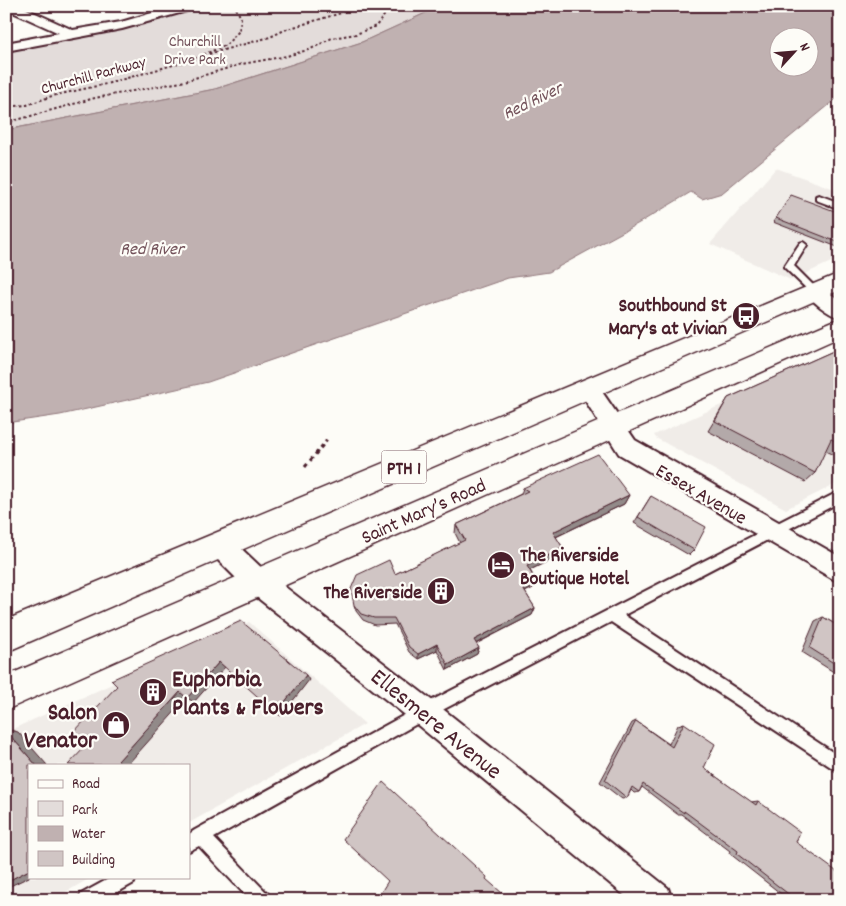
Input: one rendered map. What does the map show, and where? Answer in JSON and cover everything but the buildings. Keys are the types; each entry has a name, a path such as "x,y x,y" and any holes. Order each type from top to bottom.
{"highway":[{"name":"PTH 1","path":"6,636 840,281"},
{"name":"Saint Mary’s Road","path":"6,693 840,327"}],"street":[{"path":"10,6 73,35"},
{"path":"6,47 122,25 190,6"},
{"path":"815,292 840,311"},
{"name":"Essex Avenue","path":"589,389 627,447 642,458 840,571"},
{"name":"Ellesmere Avenue","path":"220,545 258,582 424,712 656,900"}],"lane":[{"path":"820,198 840,206"},
{"path":"803,245 789,267 815,292"},
{"path":"262,900 195,840 424,712 840,496"},
{"path":"612,615 840,766"},
{"path":"87,900 126,878"}],"path":[{"name":"Churchill Parkway","path":"6,107 27,105 52,96 106,84 194,59 226,46 239,31 241,18 235,6"},
{"path":"194,59 270,37 287,29 341,13 356,6"},
{"path":"6,123 95,98 181,82 242,64 287,56 311,49 332,38 356,34 376,26 387,12 412,6"},
{"path":"304,467 327,440"}],"shaded area":[{"path":"776,168 840,191 840,258 791,280 710,244"},
{"path":"840,352 840,482 786,509 656,438 654,435"},
{"path":"249,622 365,724 190,822 190,764 28,764 28,878 90,878 52,900 6,900 6,732"}],"green space":[{"name":"Churchill Drive Park","path":"190,6 441,6 362,42 215,89 6,130 6,47 73,35"}],"water":[{"name":"Red River","path":"441,6 840,6 840,96 722,193 702,199 691,192 549,272 508,278 208,382 60,415 6,423 6,130 215,89 362,42"}],"place":[{"name":"Southbound St Mary's at Vivian","path":"746,316"},
{"name":"The Riverside Boutique Hotel","path":"501,565"},
{"name":"The Riverside","path":"441,591"},
{"name":"Euphorbia Plants & Flowers","path":"153,692"},
{"name":"Salon Venator","path":"116,725"}]}
